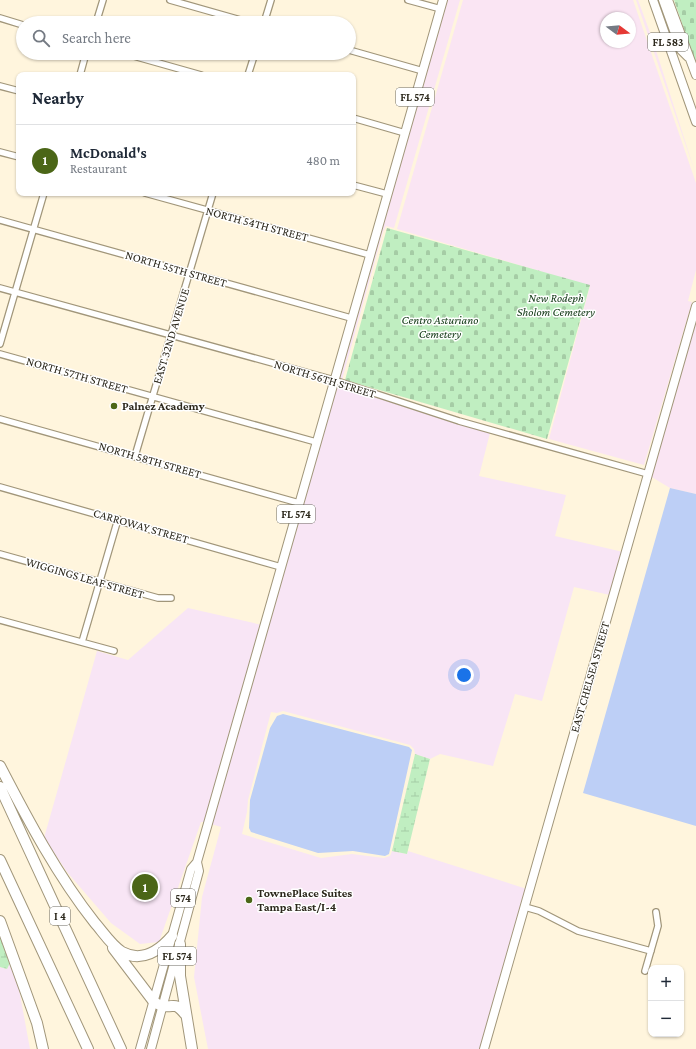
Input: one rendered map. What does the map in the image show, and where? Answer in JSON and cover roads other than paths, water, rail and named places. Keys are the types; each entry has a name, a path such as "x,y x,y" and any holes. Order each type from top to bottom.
{"highway":[{"path":"0,766 46,850 86,912 158,1004 179,1007 185,1014"},
{"name":"I 4","path":"0,787 121,1047"},
{"name":"I 4","path":"0,860 88,1049"},
{"path":"86,912 122,952 135,956 154,953 163,947 172,936"},
{"path":"0,921 37,1023 43,1049"},
{"path":"180,944 180,976 185,1014 192,1049"}],"main road":[{"name":"FL 574","path":"151,1049 158,1004 180,944 199,871 197,862 351,318 443,0"},
{"name":"FL 583","path":"653,0 696,122"},
{"path":"663,0 681,50 690,59"},
{"name":"FL 583","path":"668,0 696,75"},
{"name":"EAST CHELSEA STREET","path":"484,1049 696,306"},
{"name":"574","path":"140,1049 158,1004 172,936 191,869 197,862"}],"street":[{"path":"98,16 103,0"},
{"path":"170,0 227,16"},
{"path":"266,16 271,0"},
{"path":"408,0 441,9"},
{"path":"0,18 16,23"},
{"path":"356,52 423,71"},
{"path":"81,72 84,60"},
{"path":"148,60 190,72"},
{"path":"249,72 253,60"},
{"path":"0,86 16,90"},
{"path":"356,119 405,133"},
{"path":"0,152 16,156"},
{"path":"356,186 387,194"},
{"path":"0,344 14,291 43,196"},
{"name":"NORTH 54TH STREET","path":"156,196 370,255"},
{"name":"EAST 32ND AVENUE","path":"135,456 212,196"},
{"name":"NORTH 55TH STREET","path":"0,220 351,318"},
{"name":"NORTH 56TH STREET","path":"0,288 172,334 334,380 459,421 648,474"},
{"name":"NORTH 57TH STREET","path":"0,354 316,442"},
{"name":"NORTH 58TH STREET","path":"0,419 299,503"},
{"name":"CARROWAY STREET","path":"0,487 118,519 281,567"},
{"path":"82,642 118,519"},
{"name":"WIGGINGS LEAF STREET","path":"0,554 158,598 171,598"},
{"path":"0,620 114,651"},
{"path":"525,907 539,912 578,931 651,951"},
{"path":"645,971 658,926 656,912"}],"water":[{"path":"670,488 696,494 696,826 583,793"},
{"path":"283,714 409,747 412,750 389,854 385,856 353,851 318,853 251,832 249,828 250,800 270,728 277,716"}],"place":[{"name":"Palnez Academy","path":"114,406"},
{"name":"McDonald's","path":"145,887"},
{"name":"TownePlace Suites Tampa East/I-4","path":"249,900"}],"park label":[{"name":"New Rodeph Sholom Cemetery","path":"556,305"},
{"name":"Centro Asturiano Cemetery","path":"440,327"}]}
